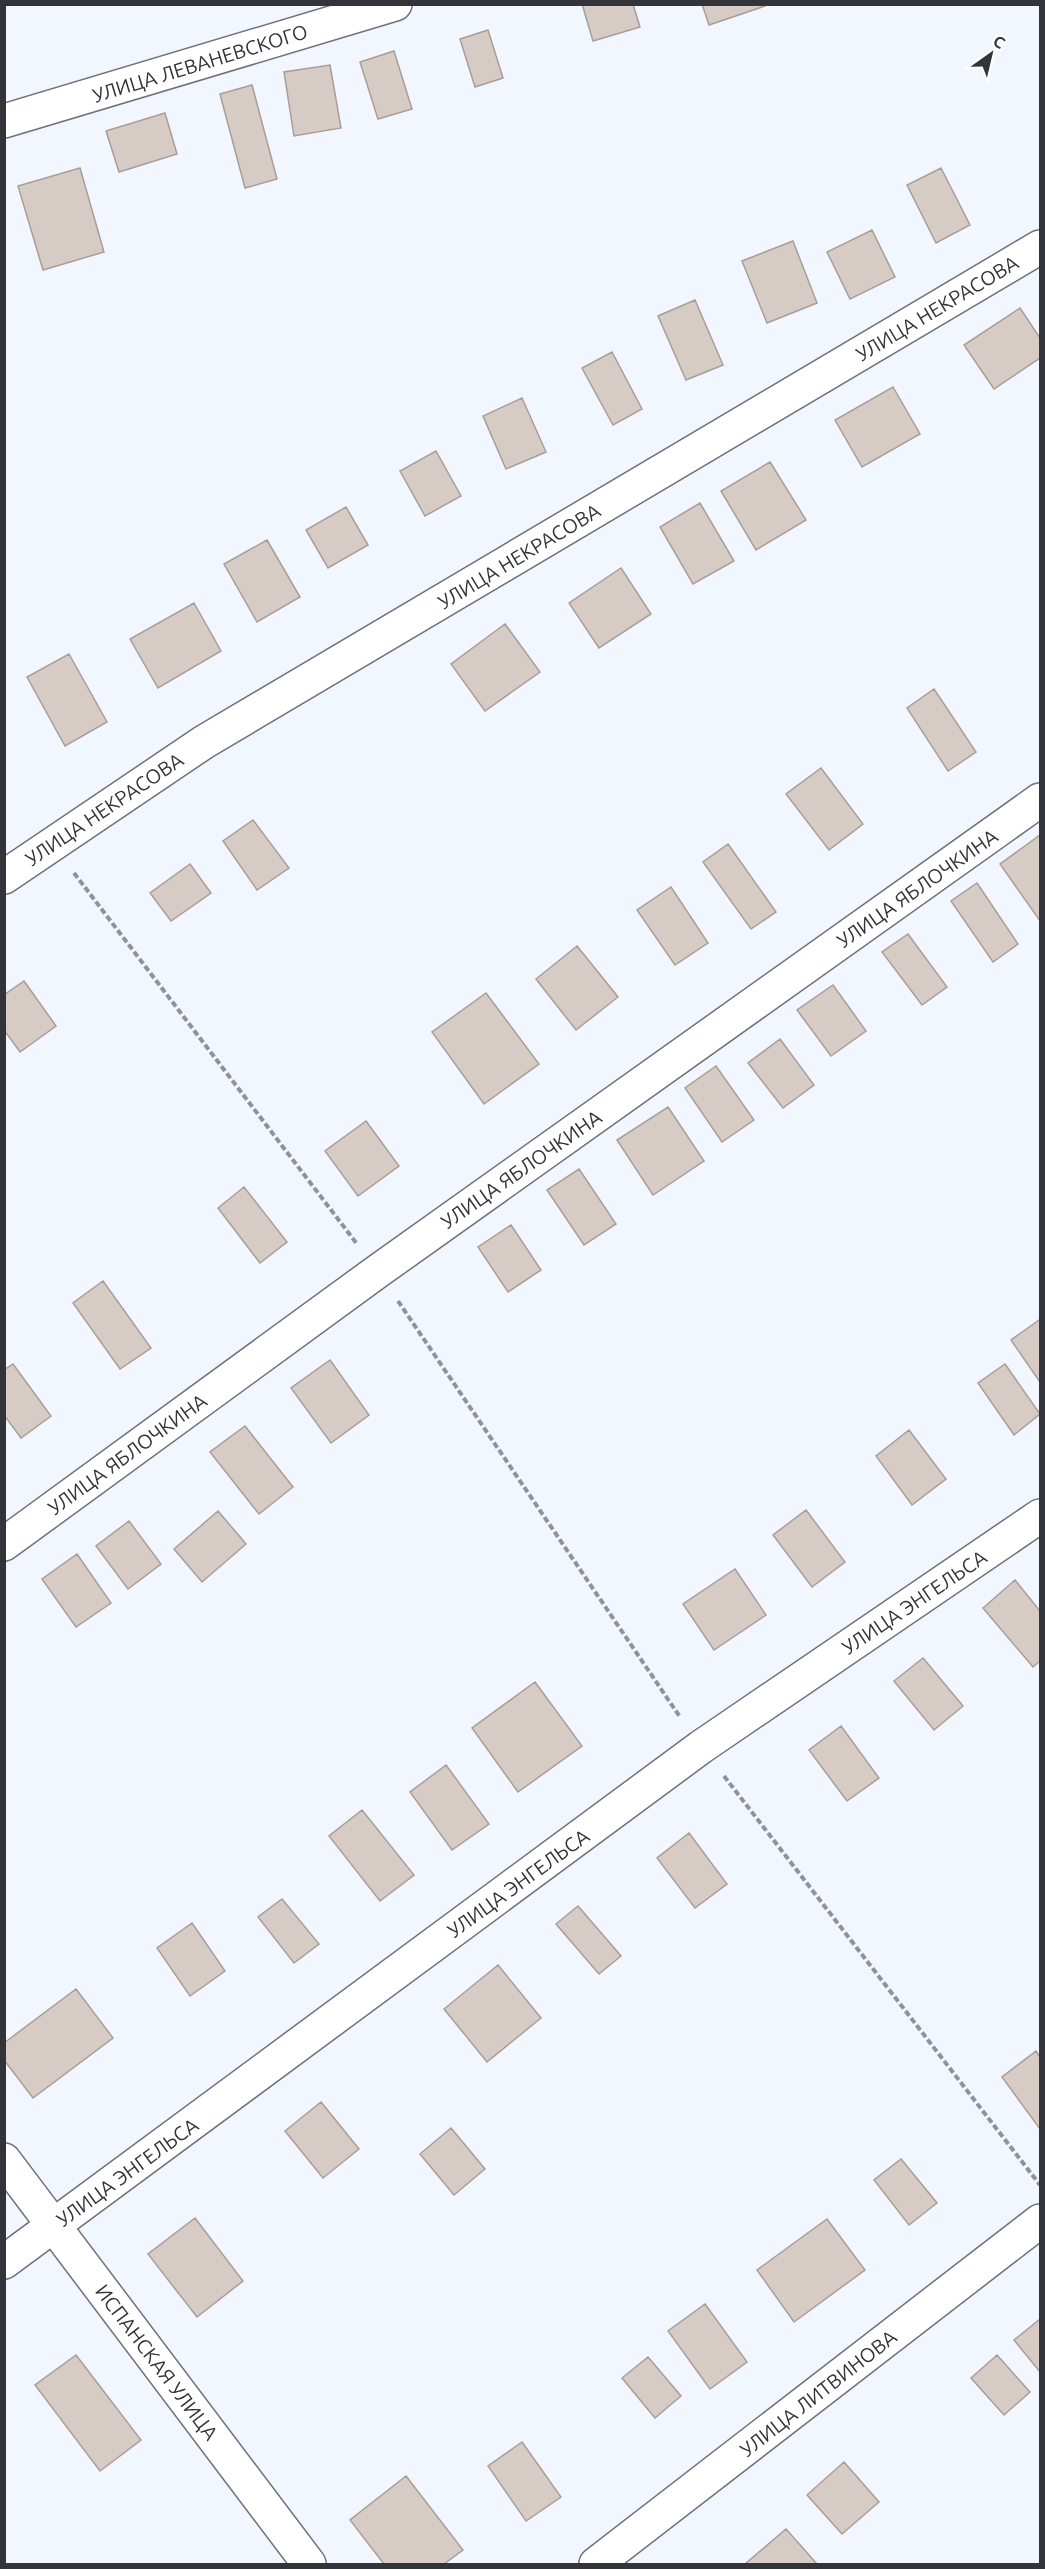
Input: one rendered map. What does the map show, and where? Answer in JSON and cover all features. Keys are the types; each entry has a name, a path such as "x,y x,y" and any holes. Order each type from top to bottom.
{"street":[{"name":"УЛИЦА ЛЕВАНЕВСКОГО","path":"4,121 395,4"},
{"name":"УЛИЦА НЕКРАСОВА","path":"4,877 204,742 1041,247"},
{"name":"УЛИЦА ЯБЛОЧКИНА","path":"4,1544 378,1270 1041,800"},
{"name":"УЛИЦА ЭНГЕЛЬСА","path":"4,2262 701,1747 1041,1516"},
{"name":"ИСПАНСКАЯ УЛИЦА","path":"4,2160 309,2565"},
{"name":"УЛИЦА ЛИТВИНОВА","path":"596,2565 1041,2221"}],"path":[{"path":"51,844 378,1270 701,1747 1041,2186"}],"building":[{"path":"582,4 633,4 640,27 593,41"},
{"path":"702,4 765,4 765,6 709,25"},
{"path":"488,30 503,78 475,87 460,39"},
{"path":"394,51 412,109 378,119 360,62"},
{"path":"330,65 341,128 294,136 284,72"},
{"path":"252,85 277,179 245,188 220,94"},
{"path":"165,113 177,154 119,172 106,131"},
{"path":"80,168 104,252 43,270 18,186"},
{"path":"941,168 970,225 936,243 907,185"},
{"path":"872,230 895,277 850,299 827,252"},
{"path":"793,241 817,303 767,323 742,261"},
{"path":"695,300 723,365 686,380 658,316"},
{"path":"1020,308 1040,338 1040,358 994,389 964,345"},
{"path":"612,352 642,409 613,425 582,368"},
{"path":"893,387 920,434 862,467 835,420"},
{"path":"522,398 546,452 506,469 483,416"},
{"path":"436,451 461,496 425,516 400,471"},
{"path":"770,462 806,520 756,550 721,491"},
{"path":"700,503 734,561 693,584 660,527"},
{"path":"346,507 368,545 328,568 306,530"},
{"path":"267,540 300,597 257,622 224,564"},
{"path":"621,568 651,614 599,648 569,603"},
{"path":"194,603 221,651 158,688 130,639"},
{"path":"505,624 540,672 485,711 451,664"},
{"path":"69,654 107,722 65,746 27,677"},
{"path":"934,689 976,752 948,771 907,708"},
{"path":"821,768 863,824 829,850 786,794"},
{"path":"253,820 289,868 257,890 223,841"},
{"path":"1040,835 1040,921 1000,864"},
{"path":"728,844 776,912 751,929 703,862"},
{"path":"190,864 211,893 171,921 150,893"},
{"path":"977,883 1018,944 993,962 951,901"},
{"path":"671,887 708,943 675,965 637,910"},
{"path":"908,934 947,987 922,1005 882,952"},
{"path":"577,946 618,997 576,1030 536,979"},
{"path":"24,981 56,1026 20,1052 4,1030 4,995"},
{"path":"833,985 866,1031 831,1056 797,1010"},
{"path":"486,993 539,1064 484,1104 432,1032"},
{"path":"780,1039 814,1085 783,1108 748,1063"},
{"path":"716,1066 754,1120 722,1142 685,1088"},
{"path":"668,1107 704,1161 653,1195 617,1140"},
{"path":"366,1121 399,1166 358,1196 325,1151"},
{"path":"579,1169 616,1224 584,1245 547,1190"},
{"path":"244,1187 287,1242 260,1263 218,1208"},
{"path":"511,1225 541,1270 508,1292 478,1247"},
{"path":"103,1281 151,1348 120,1369 73,1303"},
{"path":"1039,1320 1040,1322 1040,1382 1011,1340"},
{"path":"330,1360 369,1415 331,1443 291,1388"},
{"path":"13,1364 51,1416 21,1438 4,1415 4,1370"},
{"path":"1005,1364 1040,1414 1014,1435 978,1383"},
{"path":"245,1426 293,1487 259,1514 210,1452"},
{"path":"909,1430 946,1479 912,1505 876,1456"},
{"path":"806,1510 845,1562 812,1587 773,1535"},
{"path":"218,1511 246,1544 202,1582 174,1549"},
{"path":"129,1521 161,1564 128,1589 96,1546"},
{"path":"77,1554 111,1603 76,1627 42,1579"},
{"path":"735,1569 766,1615 714,1650 683,1604"},
{"path":"1015,1580 1040,1611 1040,1661 1033,1667 983,1608"},
{"path":"923,1658 963,1706 934,1730 894,1681"},
{"path":"535,1682 582,1746 518,1792 472,1728"},
{"path":"841,1726 879,1778 847,1801 809,1750"},
{"path":"446,1765 489,1824 452,1850 410,1792"},
{"path":"362,1810 414,1875 380,1901 329,1836"},
{"path":"689,1833 727,1884 695,1908 657,1858"},
{"path":"282,1899 319,1944 294,1963 258,1917"},
{"path":"578,1906 621,1956 599,1974 556,1924"},
{"path":"192,1923 225,1971 190,1996 157,1948"},
{"path":"498,1965 541,2018 487,2062 444,2009"},
{"path":"76,1989 113,2038 33,2098 4,2060 4,2043"},
{"path":"1036,2051 1040,2057 1040,2129 1002,2077"},
{"path":"321,2102 359,2149 323,2178 285,2131"},
{"path":"451,2128 485,2169 454,2195 420,2154"},
{"path":"901,2159 937,2203 909,2225 874,2180"},
{"path":"195,2218 243,2281 197,2317 148,2254"},
{"path":"827,2219 865,2270 794,2322 757,2270"},
{"path":"705,2304 747,2362 710,2389 668,2331"},
{"path":"1040,2319 1040,2372 1014,2340"},
{"path":"76,2355 141,2440 100,2471 35,2385"},
{"path":"997,2355 1030,2392 1004,2415 971,2378"},
{"path":"648,2357 681,2396 655,2418 622,2378"},
{"path":"522,2442 561,2497 526,2521 488,2466"},
{"path":"844,2462 879,2502 842,2534 807,2495"},
{"path":"406,2476 463,2550 444,2564 384,2564 350,2520"},
{"path":"786,2529 817,2564 745,2564"}]}
